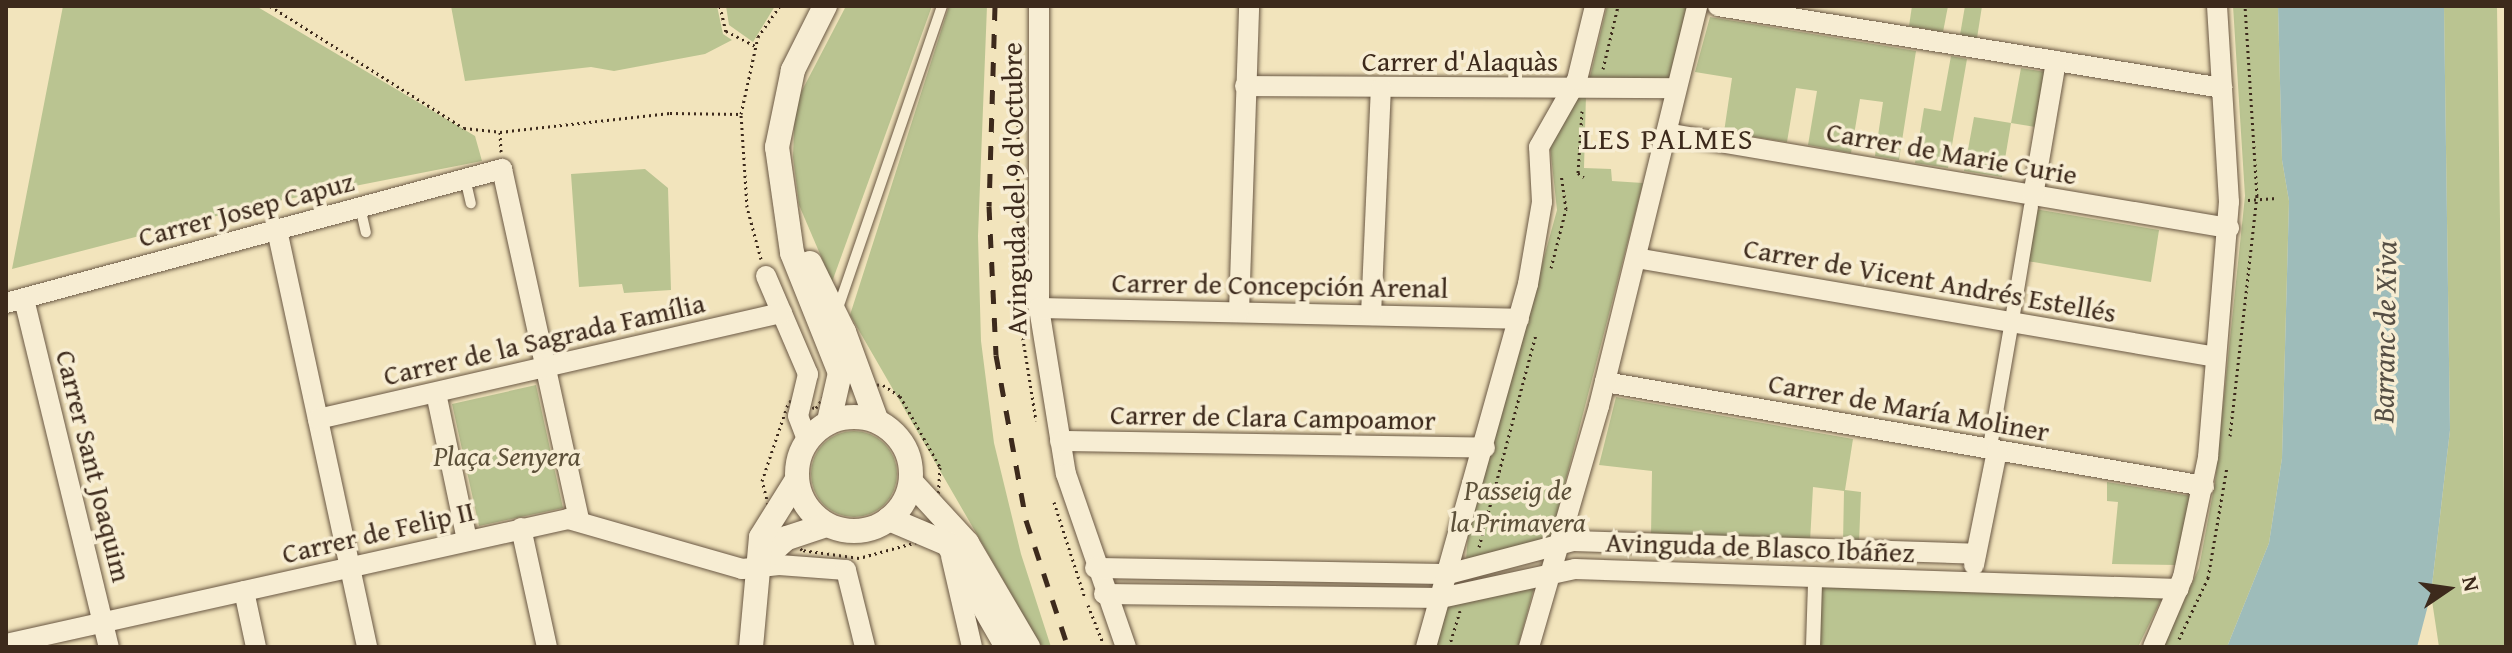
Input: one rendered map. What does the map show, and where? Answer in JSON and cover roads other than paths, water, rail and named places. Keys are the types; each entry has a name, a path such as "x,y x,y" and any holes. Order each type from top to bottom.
{"street":[{"path":"825,6 805,40 786,96 777,147 792,253 851,382 876,419 900,440 911,482 967,543 1028,647"},
{"name":"Avinguda del 9 d'Octubre","path":"1039,6 1039,308 1060,441 1095,568 1126,647"},
{"path":"1239,312 1249,6"},
{"path":"1426,647 1485,448 1519,319 1539,226 1539,147 1576,92 1595,6"},
{"path":"1529,647 1554,570 1605,382 1697,6"},
{"path":"1718,6 2222,88"},
{"path":"2153,647 2179,589 2204,486 2229,228 2217,6"},
{"path":"2013,314 2056,61"},
{"name":"Carrer d'Alaquàs","path":"1245,86 1576,92 1675,88"},
{"path":"1371,315 1381,88"},
{"name":"Carrer de Marie Curie","path":"1666,133 2032,201 2229,228"},
{"name":"Carrer Josep Capuz","path":"15,301 502,169 546,367"},
{"path":"751,647 761,537 771,516 796,481 807,440 829,421 851,382 836,314 788,223"},
{"path":"277,230 367,647"},
{"name":"Carrer de Vicent Andrés Estellés","path":"1636,258 2216,357"},
{"path":"766,276 808,374 798,420 807,440"},
{"name":"Carrer Sant Joaquim","path":"15,301 109,647"},
{"name":"Carrer de Concepción Arenal","path":"1039,308 1519,319"},
{"name":"Carrer de la Sagrada Família","path":"318,419 782,313"},
{"path":"1972,581 2010,332"},
{"path":"546,367 579,519"},
{"name":"Carrer de María Moliner","path":"1605,382 1994,446 2204,486"},
{"path":"436,393 467,540"},
{"path":"829,421 846,416 876,419"},
{"name":"Carrer de Clara Campoamor","path":"1060,441 1485,448"},
{"path":"796,481 801,499 826,525"},
{"path":"759,566 787,538 826,525 859,531 889,519 911,482"},
{"name":"Carrer de Felip II","path":"6,644 521,528 579,519 759,566"},
{"path":"889,519 948,544 1007,647"},
{"path":"521,528 547,647"},
{"name":"Avinguda de Blasco Ibáñez","path":"1095,568 1448,574 1561,542 1976,554"},
{"path":"948,544 972,647"},
{"path":"759,566 846,570 865,647"},
{"name":"Avinguda de Blasco Ibáñez","path":"1104,594 1441,598 1554,570 2179,589"},
{"path":"1813,647 1815,582"},
{"path":"244,591 256,647"}],"lane":[{"path":"836,314 942,6"},
{"path":"465,178 471,203"},
{"path":"360,207 366,232"}],"water":[{"name":"Barranc de Xiva","path":"2278,6 2444,6 2450,430 2431,594 2417,647 2227,647 2269,543 2282,458 2289,201 2282,160"}],"railway":[{"path":"995,6 989,206 996,355 1026,520 1068,647"}],"district":[{"name":"LES PALMES","path":"1668,138"}],"park label":[{"name":"Plaça Senyera","path":"507,456"},
{"name":"Passeig de la Primavera","path":"1518,506"}]}
